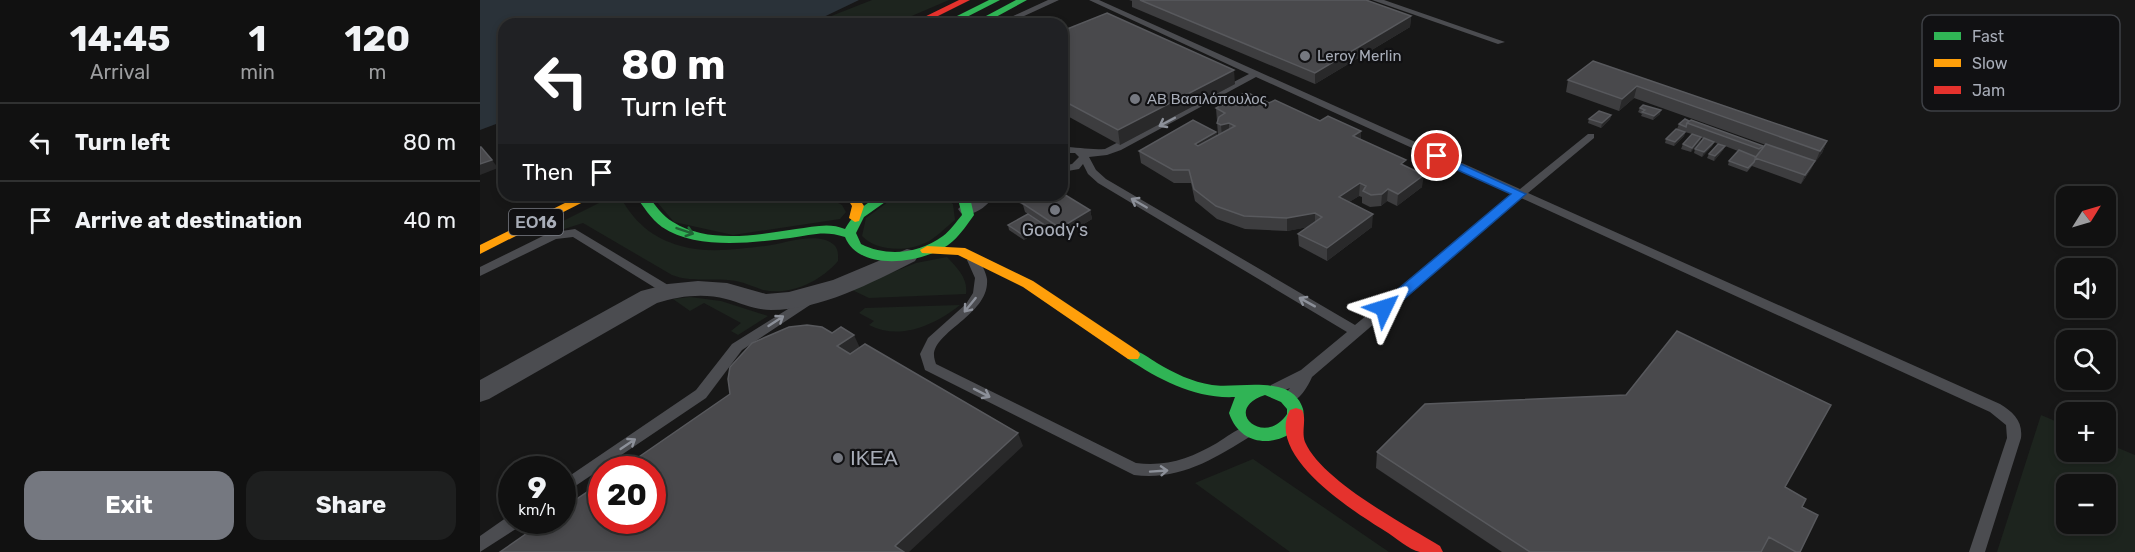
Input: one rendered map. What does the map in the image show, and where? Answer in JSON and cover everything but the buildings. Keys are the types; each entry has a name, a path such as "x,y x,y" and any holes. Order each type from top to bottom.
{"street":[{"path":"928,18 966,0"},
{"path":"959,18 996,0"},
{"path":"988,18 1023,0"},
{"name":"ΕΟ16","path":"480,250 579,201"},
{"path":"647,201 669,225 700,236 730,239 832,228 868,254 880,257 948,249 969,254 1028,284 1154,368 1196,387 1210,391 1274,389 1289,397 1296,408 1298,444 1318,470 1342,491 1434,552"},
{"path":"793,298 824,284 844,270 854,253 850,239 858,207 857,201"},
{"path":"855,218 876,201"},
{"path":"480,392 649,297 669,291 706,289 726,291 754,301 773,302 824,291 861,278 944,242 957,232 966,213 979,201"},
{"path":"991,249 1028,284"},
{"path":"1154,368 1173,387 1204,404"},
{"path":"1237,420 1237,405 1241,399 1256,390"},
{"path":"1221,412 1237,420 1248,431 1264,435 1282,431 1288,427 1296,414"},
{"path":"1264,435 1275,449"},
{"path":"1291,461 1322,483 1342,491"}],"lane":[{"path":"1014,18 1055,0"},
{"path":"1093,0 1995,408 2013,423 2014,438 1977,552"},
{"path":"1376,0 1501,42"},
{"path":"1068,151 1107,152 1117,148 1255,74"},
{"path":"1274,389 1306,374 1591,136"},
{"path":"1068,145 1081,153 1092,172 1102,181 1357,332"},
{"path":"1068,168 1075,167 1081,153"},
{"path":"480,272 552,236 575,233 669,291"},
{"path":"969,254 979,269 983,281 981,291 966,311 933,340 926,351 925,359 930,367 1134,469 1149,472 1180,468 1219,450 1248,431"},
{"path":"576,479 701,394 737,347 824,291"},
{"path":"1289,397 1301,386 1306,374"},
{"path":"480,545 498,532"}],"shaded area":[{"path":"480,0 859,0 822,18 498,18 498,123 480,130"},
{"path":"872,0 949,0 907,18 826,18"},
{"path":"603,201 623,201 645,228 681,246 701,250 723,250 765,246 809,238 826,240 833,244 838,252 838,261 814,281 795,289 763,290 736,281 688,279 672,275 583,223 558,231 551,227"},
{"path":"656,201 834,201 842,205 846,212 840,219 733,235 674,222"},
{"path":"948,201 953,204 955,220 937,236 917,246 900,249 875,245 862,236 866,218 888,202"},
{"path":"947,257 964,278 966,294 869,298 850,289 916,263"},
{"path":"690,297 721,301 768,316 738,335 731,331 741,323 704,303 690,311 673,299"},
{"path":"960,305 940,319 917,329 905,331 881,330 869,325 874,321 859,313 865,308"},
{"path":"2041,415 2056,421 2056,462 2116,462 2116,447 2135,455 2135,552 1997,552"},
{"path":"1253,459 1389,552 1290,552 1195,483"}],"traffic: fast":[{"path":"958,18 996,0"},
{"path":"988,18 1023,0"},
{"path":"646,201 670,226 689,234 708,238 750,239 832,228 848,234"},
{"path":"880,201 859,215 850,233 855,246 872,255 896,257 923,252 948,239 968,215 964,201"},
{"path":"1133,355 1164,374 1199,388 1223,392 1256,390"},
{"path":"1265,389 1280,394 1295,408 1292,421 1272,435 1259,435 1248,431 1240,423 1237,413 1239,403 1248,395 1265,389"}],"traffic: slow":[{"path":"480,250 579,201"},
{"path":"855,201 858,206 855,218"},
{"path":"927,250 960,251 1028,284 1133,355"}],"traffic: jam":[{"path":"928,18 966,0"},
{"path":"1296,414 1297,442 1306,458 1320,473 1358,503 1434,552"}],"place":[{"name":"Leroy Merlin","path":"1305,56"},
{"name":"ΑΒ Βασιλόπουλος","path":"1135,99"},
{"name":"Goody's","path":"1055,210"},
{"name":"ΙΚΕΑ","path":"838,458"}],"route":[{"path":"1384,308 1520,194 1437,156"}]}
